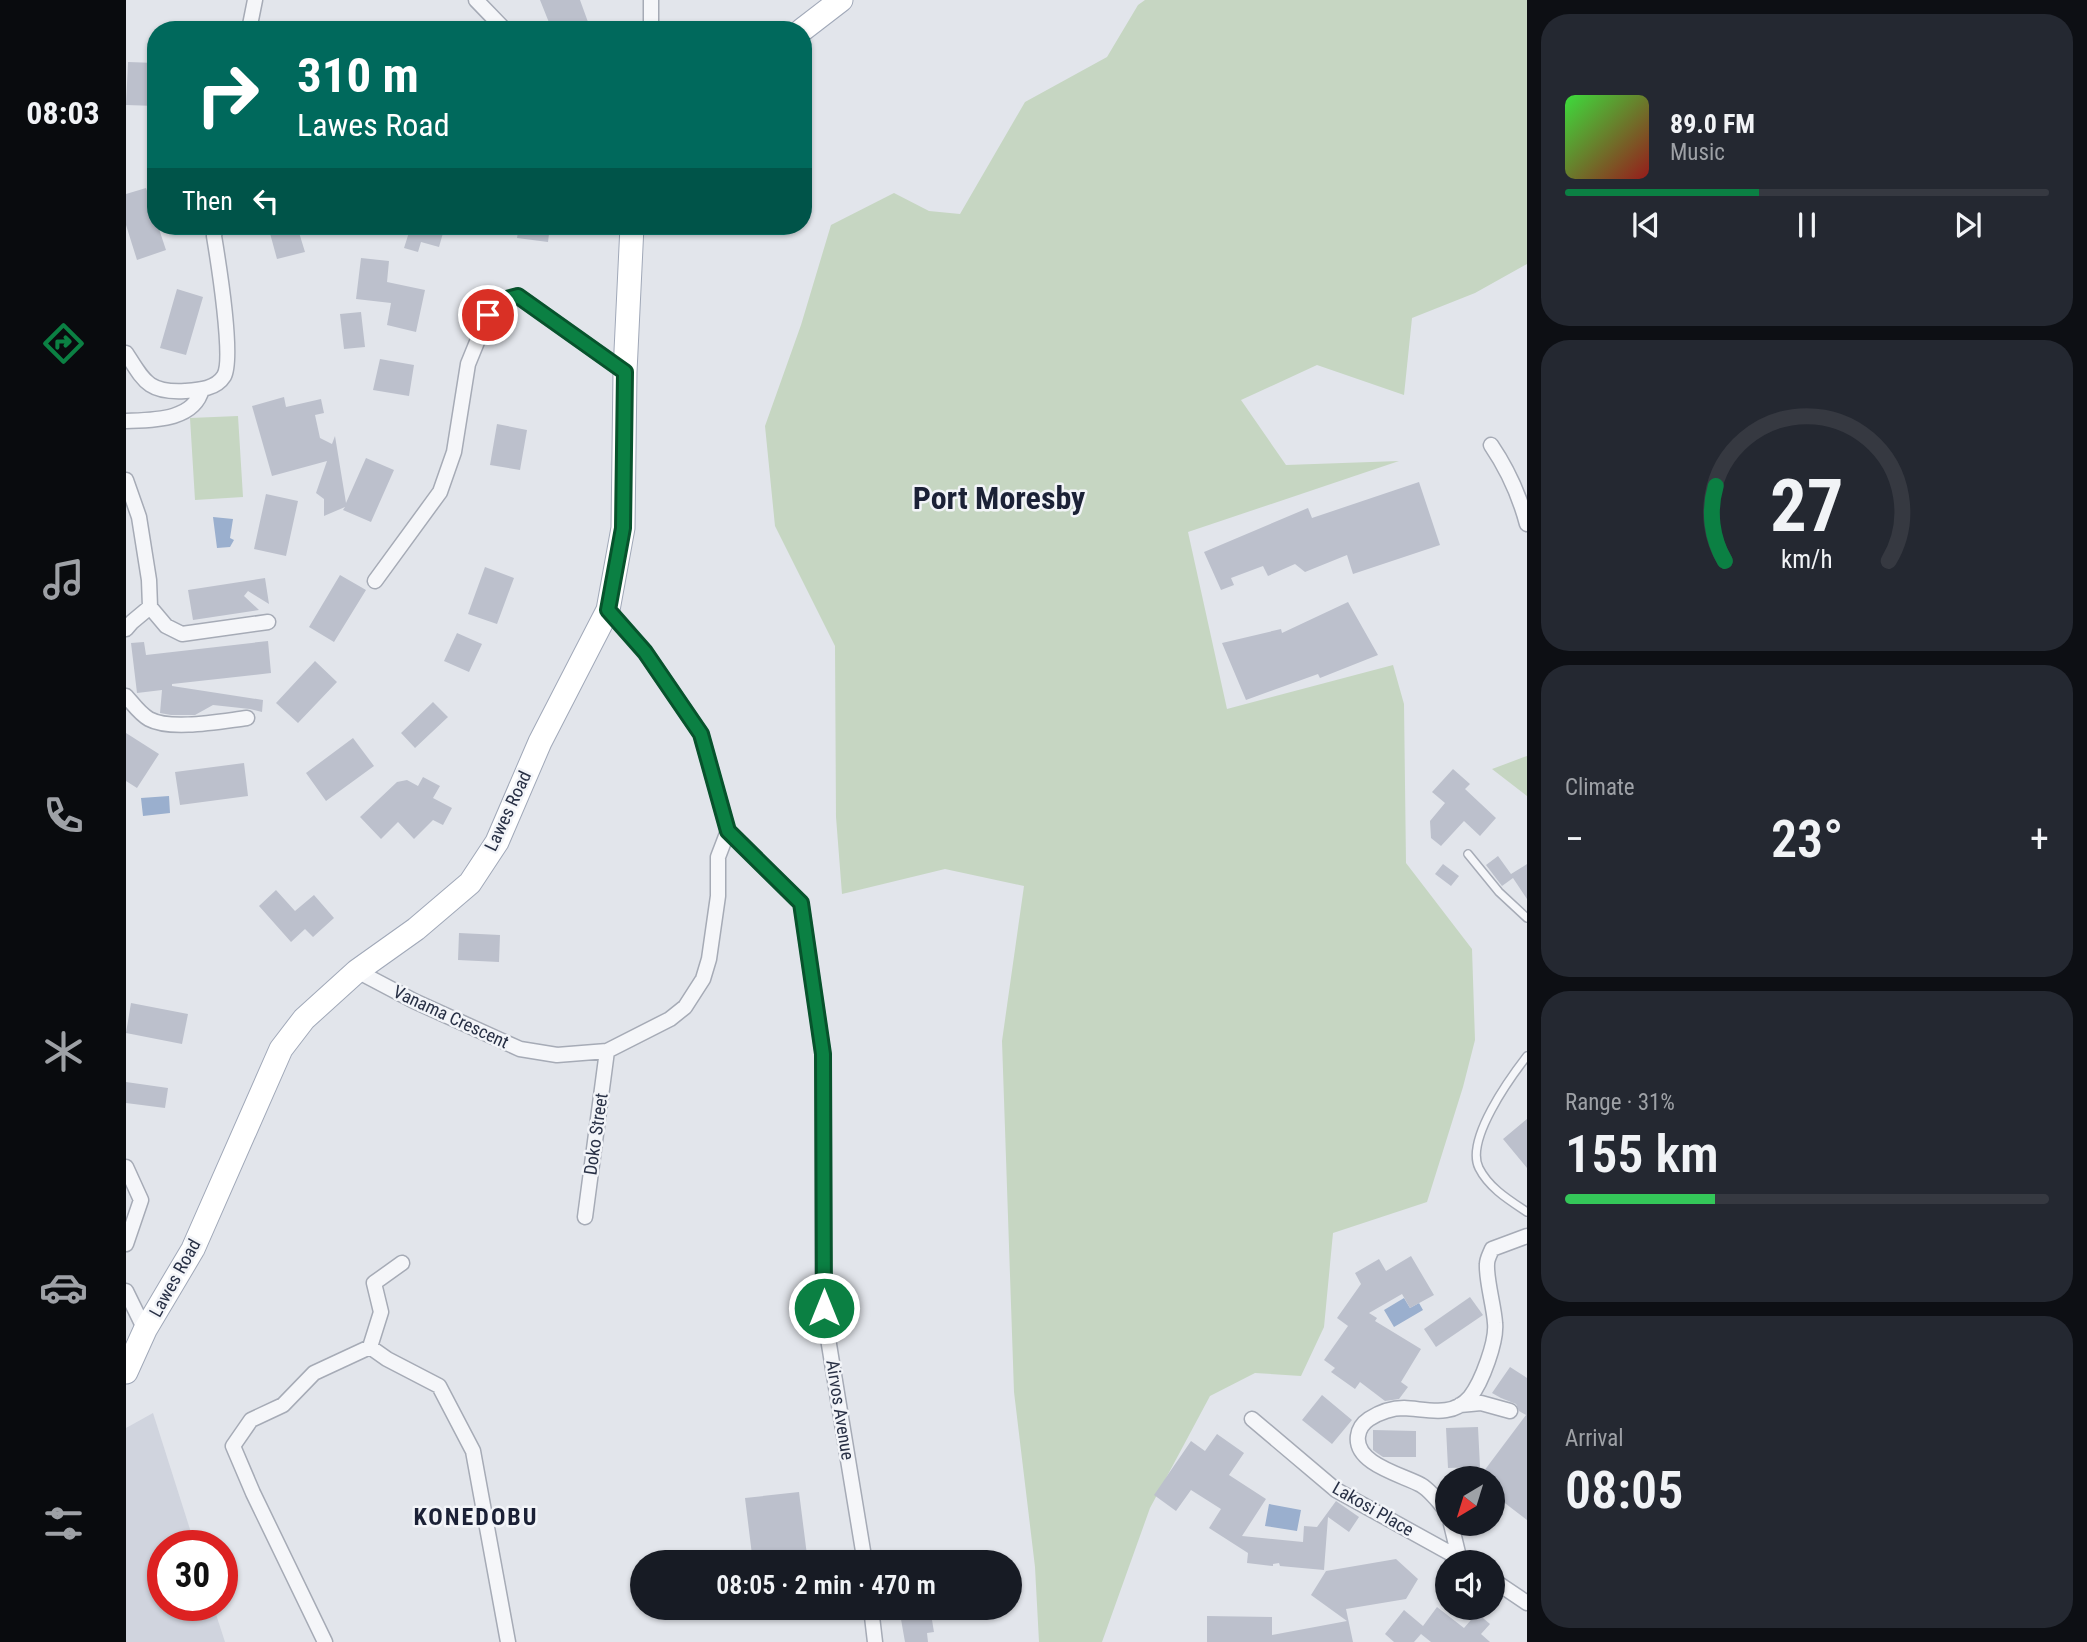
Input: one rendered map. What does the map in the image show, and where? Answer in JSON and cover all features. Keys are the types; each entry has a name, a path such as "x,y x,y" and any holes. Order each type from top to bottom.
{"main road":[{"path":"812,22 841,0"},
{"name":"Lawes Road","path":"126,1372 145,1330 193,1249 281,1049 304,1019 357,971 416,929 470,883 497,842 540,742 608,610 623,528 625,372 632,235"}],"street":[{"path":"251,21 255,0"},
{"path":"476,0 489,7"},
{"path":"651,0 651,21"},
{"path":"126,353 144,381 155,388 178,391 202,389 214,386 223,377 227,368 224,307 214,235"},
{"path":"375,581 440,492 454,452 468,364 488,315 503,300 518,296 625,372"},
{"path":"126,421 151,420 179,414 195,402 202,389"},
{"path":"1491,445 1508,471 1527,524"},
{"path":"126,480 139,517 149,580 150,607 166,626 182,634 268,622"},
{"path":"126,629 150,607"},
{"name":"Airvos Avenue","path":"608,610 645,652 701,734 728,831 801,903 823,1054 824,1308 862,1550"},
{"path":"126,696 150,720 172,724 203,724 247,718"},
{"name":"Vanama Crescent","path":"357,971 435,1011 520,1049 557,1055 607,1051 670,1019 685,1007 704,979 718,896 718,857 728,831"},
{"name":"Doko Street","path":"585,1217 607,1051"},
{"path":"126,1167 141,1200 126,1244"},
{"path":"1435,1498 1421,1485 1376,1465 1365,1455 1357,1440 1362,1424 1377,1413 1403,1408 1435,1412 1450,1410 1469,1398 1486,1369 1496,1327 1487,1264 1492,1249 1527,1236"},
{"path":"325,1642 233,1446 251,1420 283,1405 314,1373 370,1347 381,1312 374,1283 402,1263"},
{"path":"126,1292 145,1330"},
{"path":"370,1347 439,1386 474,1451 508,1642"},
{"path":"1458,1405 1481,1403 1510,1411"},
{"name":"Lakosi Place","path":"1252,1419 1336,1490 1445,1550"},
{"path":"1505,1588 1527,1603"},
{"path":"872,1620 875,1642"}],"lane":[{"path":"1468,854 1499,891 1527,918"},
{"path":"1527,1056 1509,1080 1481,1130 1477,1165 1488,1182 1506,1199 1527,1212"}],"shaded area":[{"path":"153,1413 190,1530 147,1530 147,1621 218,1621 225,1642 126,1642 126,1428"}],"green space":[{"path":"1145,0 1527,0 1527,264 1475,293 1412,318 1404,395 1317,365 1241,400 1286,465 1399,461 1188,532 1227,709 1393,665 1404,704 1406,863 1472,949 1475,1040 1427,1202 1333,1233 1324,1327 1301,1376 1255,1373 1210,1396 1150,1508 1102,1642 1039,1642 1035,1567 1014,1392 1002,1041 1024,886 945,869 842,894 836,817 835,646 775,526 765,426 801,325 831,225 894,193 929,211 960,214 1025,102 1107,57 1138,5"},
{"path":"238,416 243,497 195,500 190,418"},
{"path":"1527,756 1527,796 1492,769"}],"water":[{"path":"213,517 233,519 230,538 234,540 230,547 217,548"},
{"path":"169,796 170,813 143,816 141,798"},
{"path":"1404,1298 1410,1308 1419,1303 1423,1310 1394,1327 1384,1310"},
{"path":"1269,1504 1301,1510 1297,1531 1265,1526"}],"building":[{"path":"540,0 580,0 588,21 548,21"},
{"path":"128,62 147,63 147,106 126,105"},
{"path":"146,188 147,235 161,235 166,250 137,260 126,225 126,194"},
{"path":"270,235 300,235 305,252 277,259"},
{"path":"408,235 442,235 439,247 421,242 418,252 404,248"},
{"path":"518,235 549,235 548,242 517,238"},
{"path":"361,258 389,261 387,282 425,290 416,332 387,325 391,303 356,299"},
{"path":"177,289 203,297 186,355 160,348"},
{"path":"361,312 365,347 344,349 340,314"},
{"path":"380,359 414,365 409,396 373,390"},
{"path":"284,397 286,407 321,399 324,413 315,415 320,438 332,444 335,436 346,503 366,458 394,470 371,522 343,510 345,507 324,516 324,499 316,493 327,461 272,476 252,406"},
{"path":"497,424 527,430 520,470 490,465"},
{"path":"1419,482 1440,545 1353,574 1347,555 1305,572 1295,564 1268,576 1263,566 1231,578 1234,585 1221,590 1204,552 1308,508 1312,518"},
{"path":"266,494 298,501 286,556 254,549"},
{"path":"485,567 514,578 497,624 468,614"},
{"path":"340,575 366,590 334,642 309,627"},
{"path":"265,578 269,604 248,591 244,596 259,610 193,620 188,590"},
{"path":"1348,602 1378,655 1320,678 1318,674 1246,700 1222,643 1281,629 1282,633"},
{"path":"457,633 482,644 469,672 444,661"},
{"path":"268,641 271,673 172,684 263,700 262,712 213,705 195,715 171,715 160,713 162,690 137,693 131,643 144,642 146,655"},
{"path":"315,661 337,682 298,723 276,703"},
{"path":"433,702 448,717 415,748 401,733"},
{"path":"126,733 159,754 137,788 126,781"},
{"path":"353,738 374,766 326,801 306,773"},
{"path":"244,763 248,796 180,805 175,772"},
{"path":"1453,769 1470,784 1465,789 1496,818 1480,836 1464,821 1441,846 1431,838 1430,821 1445,803 1432,792"},
{"path":"423,777 440,786 433,798 452,808 443,825 433,820 414,839 398,822 381,839 360,817 397,782 407,780 418,786"},
{"path":"1498,856 1511,874 1527,864 1527,899 1513,878 1502,886 1486,865"},
{"path":"1443,864 1459,876 1451,886 1435,874"},
{"path":"276,890 295,911 314,895 334,918 313,937 305,929 291,942 259,906"},
{"path":"459,933 500,935 499,962 458,960"},
{"path":"131,1003 188,1014 182,1044 126,1033"},
{"path":"126,1082 168,1088 165,1108 126,1103"},
{"path":"1527,1119 1527,1168 1503,1139"},
{"path":"1411,1256 1434,1295 1410,1308 1402,1294 1369,1313 1377,1318 1375,1321 1421,1349 1401,1382 1408,1387 1399,1399 1385,1401 1360,1382 1355,1389 1331,1372 1335,1368 1324,1360 1348,1326 1337,1318 1361,1284 1355,1273 1379,1259 1386,1271"},
{"path":"1470,1297 1483,1315 1436,1347 1424,1329"},
{"path":"1510,1367 1527,1378 1527,1520 1505,1503 1505,1466 1488,1466 1526,1415 1519,1411 1516,1404 1492,1393"},
{"path":"1322,1395 1352,1420 1332,1444 1302,1420"},
{"path":"1478,1427 1480,1466 1448,1466 1446,1428"},
{"path":"1373,1430 1416,1431 1416,1457 1383,1457 1373,1450"},
{"path":"1217,1434 1244,1453 1229,1475 1266,1499 1242,1536 1303,1542 1304,1526 1317,1527 1336,1501 1359,1517 1349,1532 1328,1517 1324,1570 1280,1566 1279,1563 1273,1566 1247,1563 1248,1553 1209,1528 1221,1509 1191,1490 1176,1511 1154,1495 1191,1441 1205,1451"},
{"path":"799,1492 806,1550 751,1550 745,1498"},
{"path":"1396,1559 1418,1579 1406,1599 1346,1609 1353,1642 1207,1642 1207,1616 1272,1617 1272,1635 1347,1621 1311,1595 1326,1571"},
{"path":"1404,1610 1423,1626 1435,1610 1435,1620 1454,1620 1464,1628 1471,1620 1485,1620 1490,1624 1481,1634 1490,1642 1431,1642 1421,1634 1414,1642 1394,1642 1385,1634"},
{"path":"901,1620 932,1620 934,1632 927,1633 928,1642 905,1642"}],"district":[{"name":"Port Moresby","path":"999,498"},
{"name":"KONEDOBU","path":"476,1517"}],"route":[{"path":"488,315 503,300 518,296 625,372 623,528 608,610 645,652 701,734 728,831 801,903 823,1054 824,1308"}]}
